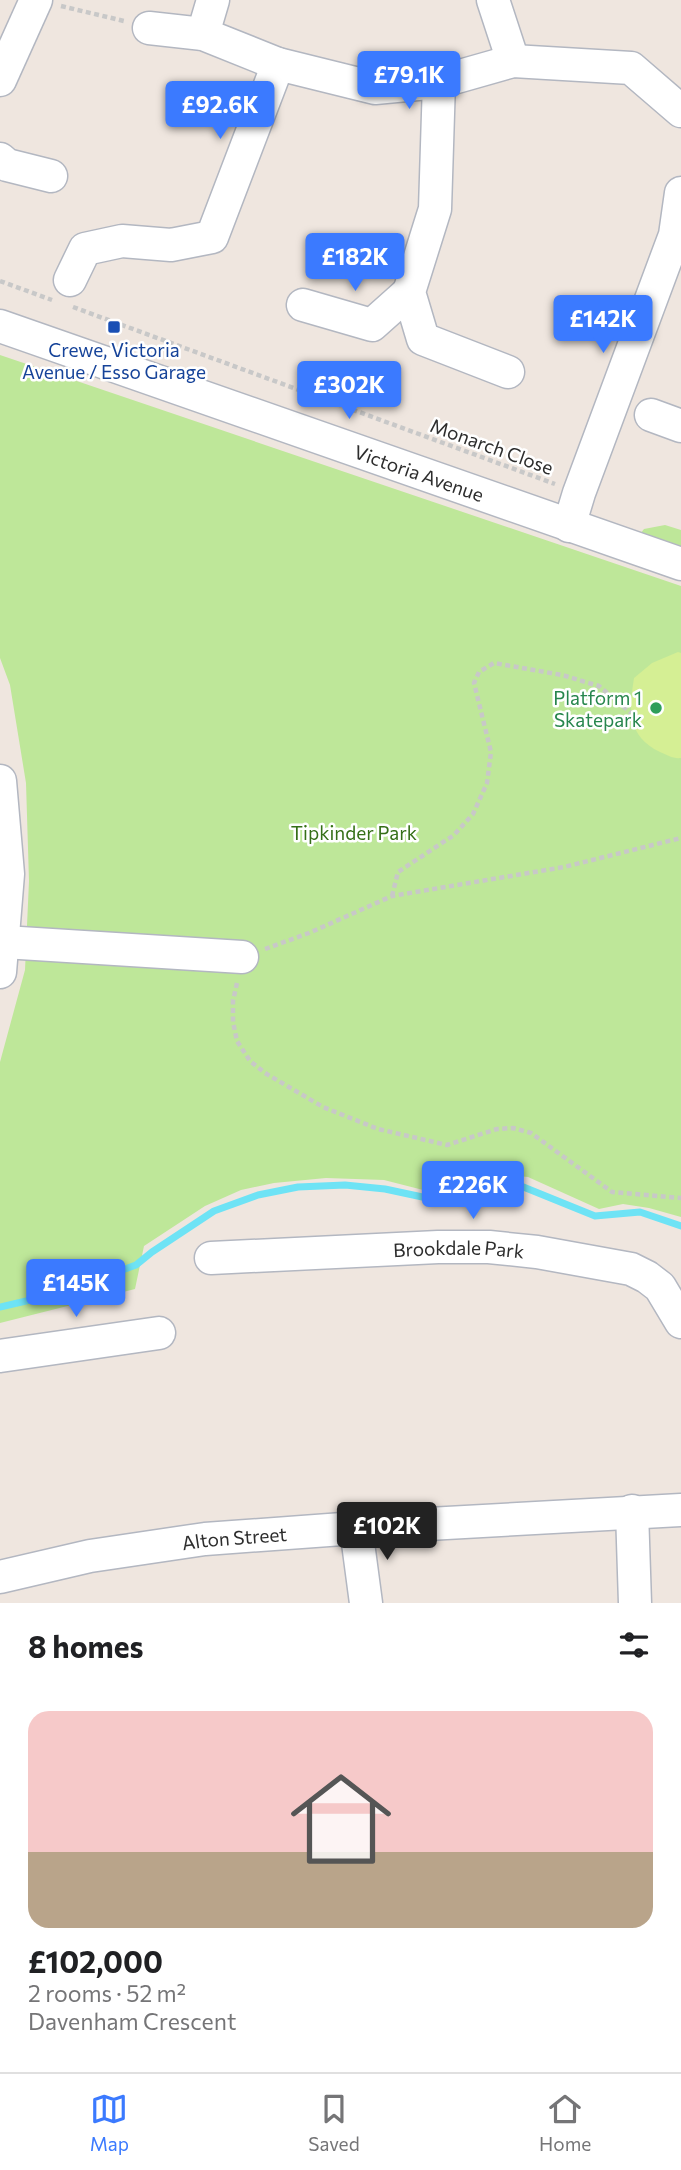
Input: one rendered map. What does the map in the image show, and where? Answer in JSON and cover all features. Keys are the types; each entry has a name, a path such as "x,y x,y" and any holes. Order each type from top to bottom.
{"street":[{"path":"0,80 36,0"},
{"path":"203,34 214,0"},
{"path":"492,0 513,61"},
{"path":"149,28 203,34 278,64 375,88 439,82 513,61 631,68 681,111"},
{"path":"70,280 85,249 121,240 171,245 212,237 278,64"},
{"path":"303,305 372,325 409,292 435,209 439,82"},
{"path":"0,159 6,165 51,176"},
{"path":"569,526 579,493 678,236 681,193"},
{"path":"409,292 423,339 508,372"},
{"name":"Victoria Avenue","path":"0,326 681,564"},
{"path":"651,415 681,426"},
{"path":"1,790 8,874 2,957 242,957"},
{"name":"Brookdale Park","path":"211,1258 438,1247 489,1247 537,1252 631,1269 648,1277 660,1287 681,1322"},
{"path":"0,1356 159,1333"},
{"name":"Alton Street","path":"0,1577 90,1556 205,1539 681,1510"},
{"path":"632,1511 635,1603"},
{"path":"356,1528 366,1603"}],"path":[{"path":"36,0 149,28"},
{"name":"Monarch Close","path":"0,281 579,493"},
{"path":"392,895 398,872 454,835 473,814 487,783 491,752 474,683 479,672 494,663 562,675 599,686 631,713"},
{"path":"681,838 564,867 392,895 309,933 242,957 233,1001 237,1041 250,1061 265,1073 323,1107 378,1129 447,1145 498,1129 513,1128 531,1133 611,1192 681,1198"}],"green space":[{"name":"Tipkinder Park","path":"0,355 681,586 681,1217 623,1204 599,1209 528,1177 507,1175 488,1174 441,1192 384,1180 326,1178 274,1183 241,1190 205,1206 144,1246 135,1289 0,1323 0,1062 25,970 29,881 26,783 10,685 0,658"},
{"path":"665,525 681,530 681,553 637,538 644,529"},
{"name":"Platform 1 Skatepark","path":"681,653 681,758 649,746 636,730 631,711 634,678 652,663"}],"waterway":[{"path":"0,1307 56,1294 136,1265 214,1211 258,1195 298,1187 345,1185 385,1189 441,1201 491,1182 503,1181 595,1216 640,1212 681,1226"}],"place":[{"name":"Crewe, Victoria Avenue / Esso Garage","path":"114,327"},
{"name":"Platform 1 Skatepark","path":"656,708"}]}
